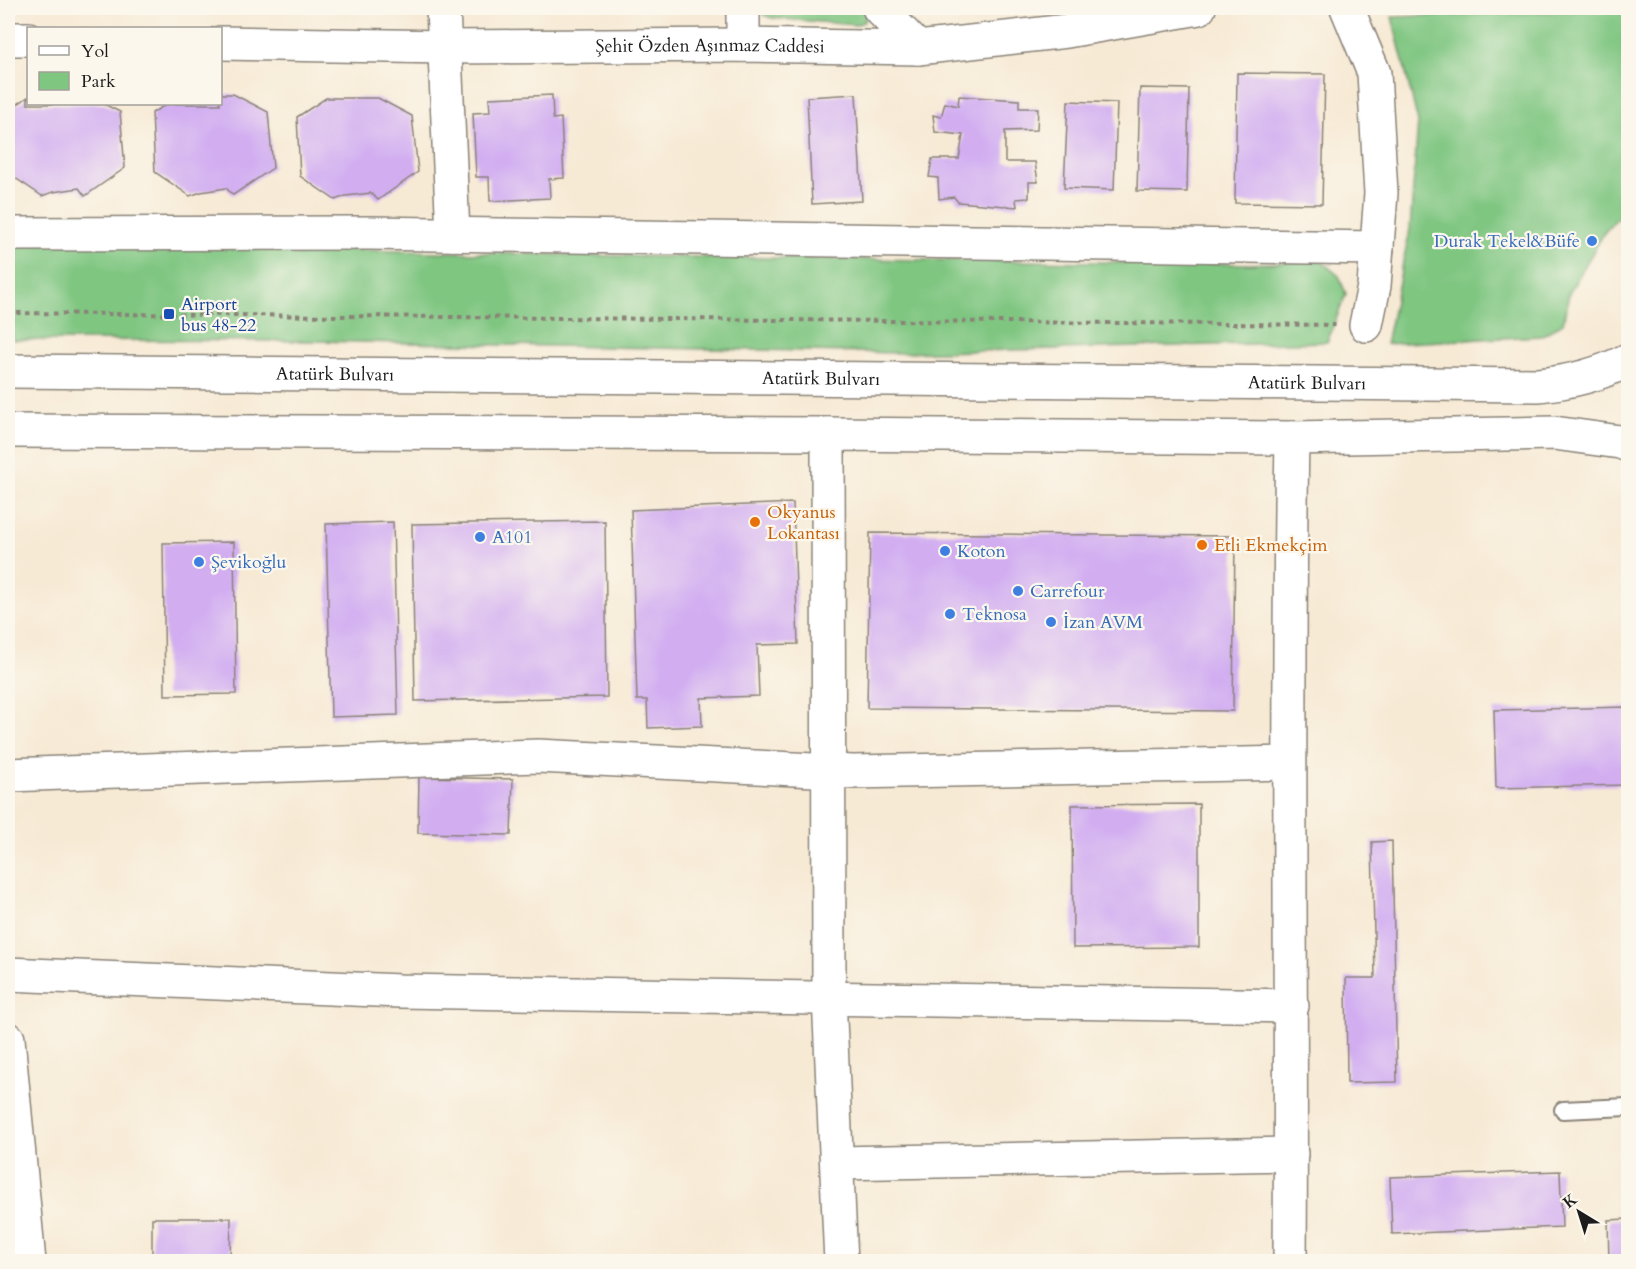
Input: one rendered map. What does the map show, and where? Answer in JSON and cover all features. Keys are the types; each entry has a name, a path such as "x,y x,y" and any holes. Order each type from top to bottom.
{"street":[{"path":"443,8 453,234"},
{"path":"742,45 743,8"},
{"path":"879,8 918,48"},
{"path":"1067,31 1090,8"},
{"name":"Şehit Özden Aşınmaz Caddesi","path":"222,43 446,47 742,45 918,48 1067,31 1199,8"},
{"path":"1347,8 1374,73 1381,192 1374,286 1366,325"},
{"path":"8,39 27,39"},
{"path":"8,234 453,234 1377,248"},
{"name":"Atatürk Bulvarı","path":"8,371 1538,385 1579,379 1605,372 1629,360"},
{"path":"8,431 1292,438 1554,434 1629,445"},
{"path":"828,434 829,997 841,1262"},
{"path":"1290,1262 1292,1006 1288,763 1292,438"},
{"path":"8,775 538,756 853,772 1288,763"},
{"path":"8,974 400,991 1292,1006"},
{"path":"8,1039 28,1262"},
{"path":"837,1163 1291,1154"}],"lane":[{"path":"1563,1110 1629,1107"}],"path":[{"path":"8,313 1366,325"}],"green space":[{"path":"760,8 866,8 868,16 863,22 855,25 772,18 763,15"},
{"path":"1628,9 1628,206 1604,233 1569,293 1563,323 1541,336 1386,344 1410,229 1418,122 1392,17"},
{"path":"8,242 612,256 1249,264 1321,261 1339,276 1346,294 1327,342 899,353 313,341 13,340 8,312"}],"building":[{"path":"1237,73 1325,74 1322,204 1235,203"},
{"path":"1140,88 1189,89 1187,192 1137,191"},
{"path":"222,94 233,94 268,112 273,168 233,195 226,188 190,196 155,172 152,113 165,105 222,105"},
{"path":"856,94 862,201 812,204 807,97"},
{"path":"552,95 553,119 561,118 564,178 549,179 550,198 490,201 489,177 476,177 473,113 490,112 489,98"},
{"path":"959,96 1019,100 1019,108 1038,108 1037,130 1005,131 1005,162 1035,162 1038,182 1029,182 1029,198 1016,199 1017,207 958,202 954,197 939,199 938,178 929,177 932,159 959,159 963,135 935,132 933,115 941,117 945,103 958,106"},
{"path":"27,98 27,105 106,105 120,112 125,168 85,196 79,188 42,196 8,173 8,111"},
{"path":"326,98 378,98 412,116 418,172 378,200 371,193 346,196 335,200 300,176 297,117"},
{"path":"1068,101 1117,103 1114,190 1064,188"},
{"path":"793,503 798,644 757,645 759,696 701,698 702,726 648,728 647,700 637,700 631,510"},
{"path":"605,521 607,697 415,701 412,524"},
{"path":"393,522 398,715 331,717 326,524"},
{"name":"İzan AVM","path":"870,533 1235,536 1233,711 867,708"},
{"path":"234,542 236,694 165,695 163,543"},
{"path":"1628,707 1628,785 1496,788 1494,710"},
{"path":"419,777 513,779 511,835 418,833"},
{"path":"1199,804 1199,947 1073,948 1072,805"},
{"path":"1392,841 1397,1082 1347,1083 1346,978 1375,978 1372,842"},
{"path":"1560,1171 1562,1227 1392,1234 1390,1177"},
{"path":"152,1218 231,1218 230,1262 152,1262"},
{"path":"1628,1219 1628,1262 1609,1262 1608,1220"}],"place":[{"name":"Durak Tekel&Büfe","path":"1592,241"},
{"name":"Airport bus 48-22","path":"169,314"},
{"name":"Okyanus Lokantası","path":"755,522"},
{"name":"A101","path":"480,537"},
{"name":"Etli Ekmekçim","path":"1202,545"},
{"name":"Koton","path":"945,551"},
{"name":"Şevikoğlu","path":"199,562"},
{"name":"Carrefour","path":"1018,591"},
{"name":"Teknosa","path":"950,614"},
{"name":"İzan AVM","path":"1051,622"}]}
